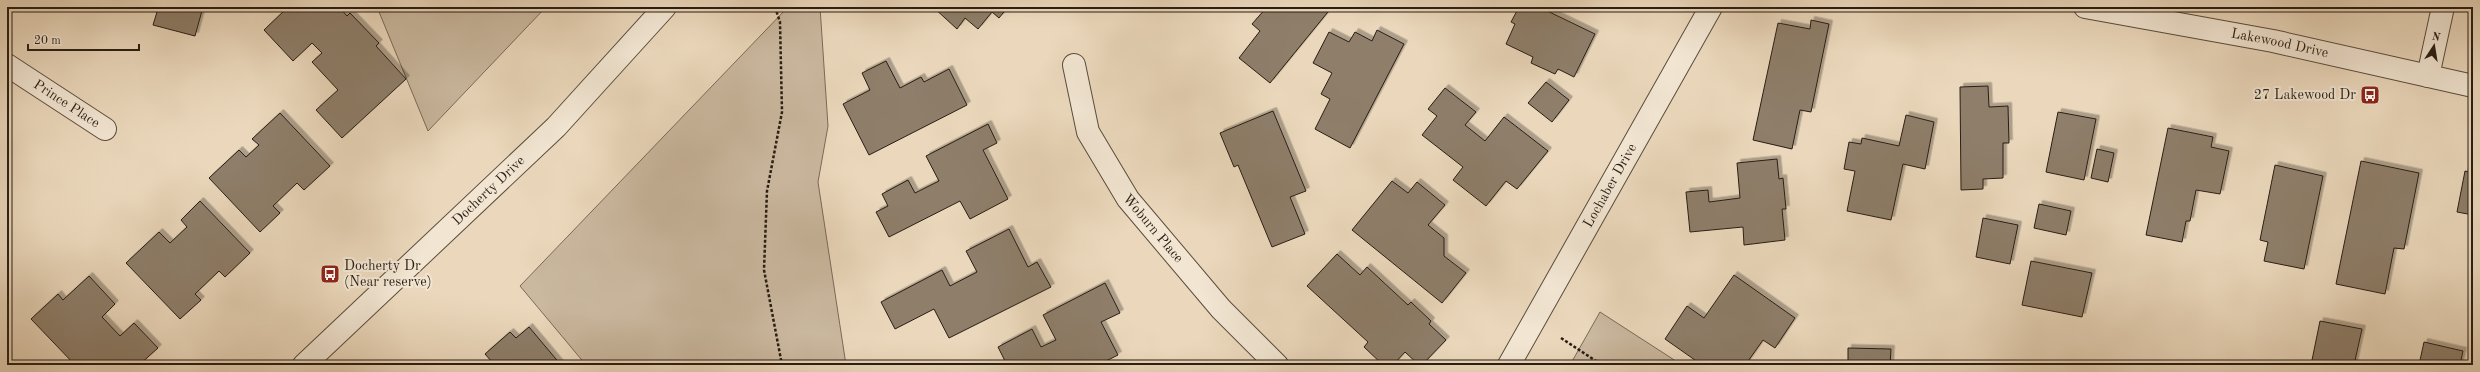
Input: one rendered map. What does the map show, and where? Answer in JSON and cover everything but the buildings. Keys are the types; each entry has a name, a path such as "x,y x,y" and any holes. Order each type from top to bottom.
{"street":[{"name":"Docherty Drive","path":"304,365 556,127 665,7"},
{"name":"Lochaber Drive","path":"1509,365 1711,7"},
{"name":"Lakewood Drive","path":"2085,7 2273,41 2473,86"},
{"path":"2428,76 2443,7"},
{"name":"Prince Place","path":"7,65 105,129"},
{"name":"Woburn Place","path":"1074,66 1088,132 1128,199 1221,309 1277,365"}],"path":[{"path":"775,7 780,22 782,112 767,191 764,270 782,365"},
{"path":"1534,320 1602,365"}],"shaded area":[{"path":"377,7 546,7 428,131"},
{"path":"788,7 820,7 828,126 818,182 846,365 586,365 520,286"},
{"path":"1600,312 1682,365 1570,365"}],"place":[{"name":"27 Lakewood Dr","path":"2370,95"},
{"name":"Docherty Dr (Near reserve)","path":"330,274"}]}
